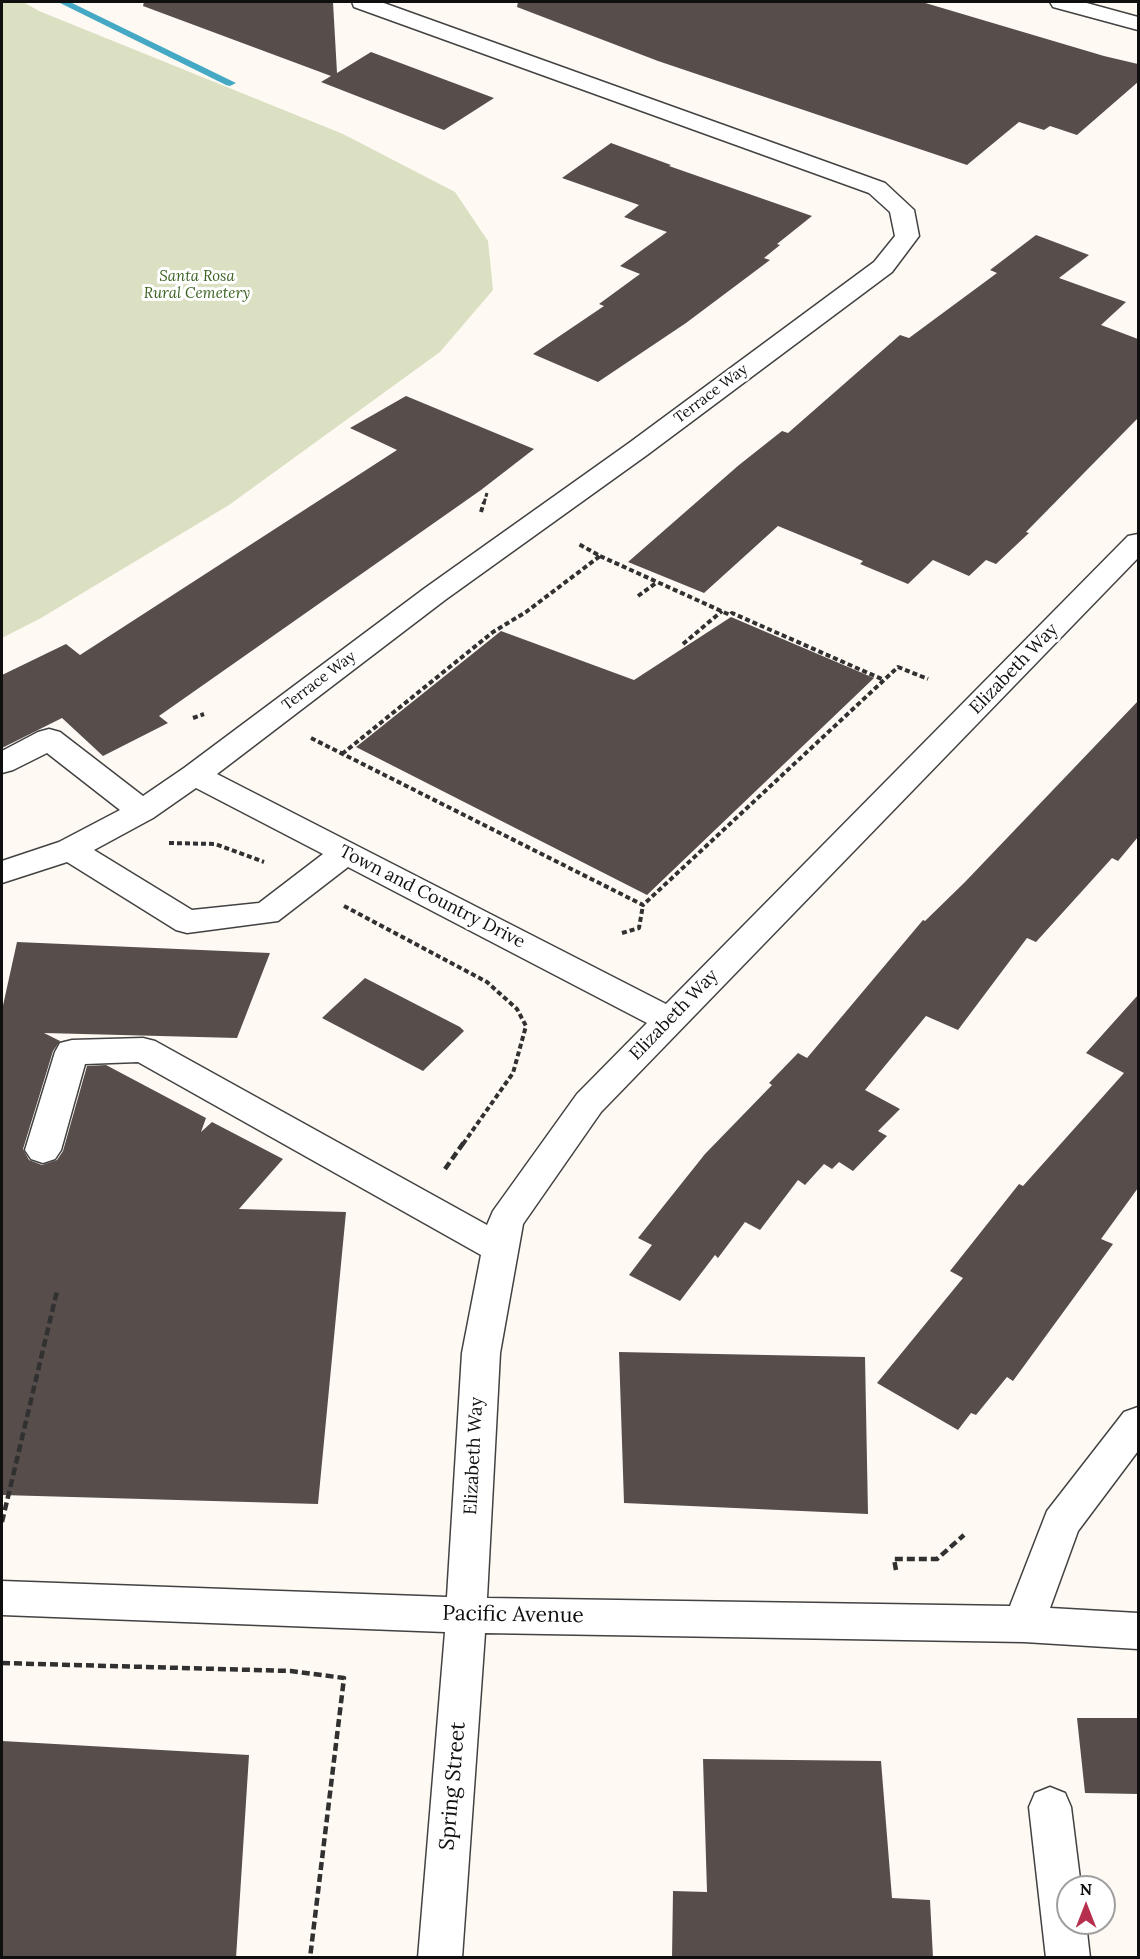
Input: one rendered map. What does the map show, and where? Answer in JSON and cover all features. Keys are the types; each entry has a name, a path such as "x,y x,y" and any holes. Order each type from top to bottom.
{"street":[{"name":"Terrace Way","path":"2,872 70,850 142,811 195,775 435,594 638,449 884,267 907,236 902,210 877,188 363,2"},
{"path":"1061,2 1138,24"},
{"name":"Elizabeth Way","path":"465,1615 481,1353 506,1221 589,1103 1138,542"},
{"path":"2,763 49,739 142,811"},
{"name":"Town and Country Drive","path":"195,775 669,1020"},
{"path":"70,850 187,922 267,913 346,853"},
{"path":"43,1150 72,1052 143,1050 501,1249"},
{"path":"1024,1624 1061,1523 1138,1423"},
{"name":"Pacific Avenue","path":"2,1598 465,1615 1024,1624 1138,1631"},
{"name":"Spring Street","path":"440,1958 465,1615"},
{"path":"1050,1808 1068,1958"}],"path":[{"path":"580,540 576,543 600,556 730,615 732,613 884,680"},
{"path":"342,754 493,632 526,612 600,556"},
{"path":"638,596 657,582"},
{"path":"683,644 722,611"},
{"path":"622,933 639,928 643,905 898,668 928,679"},
{"path":"310,738 643,905"},
{"path":"163,843 215,844 265,862 487,982 517,1008 526,1026 513,1073 430,1189 422,1206"},
{"path":"2,1522 57,1291"},
{"path":"896,1570 894,1559 937,1559 964,1535"},
{"path":"2,1663 291,1671 344,1678 310,1958"}],"green space":[{"name":"Santa Rosa Rural Cemetery","path":"2,2 23,2 39,11 343,134 455,192 488,241 493,290 440,352 229,505 41,618 2,638"}],"building":[{"path":"144,2 333,2 337,73 371,52 494,98 444,130 321,82 331,76 143,6"},
{"path":"518,2 922,2 1138,64 1138,82 1077,135 1050,126 1044,130 1019,122 967,165 658,61 517,7"},
{"path":"611,143 671,165 669,166 812,216 777,244 780,245 764,258 770,260 686,323 598,382 533,354 604,306 599,304 640,274 620,266 667,232 624,217 639,205 562,178"},
{"path":"1036,235 1089,255 1059,278 1126,302 1101,325 1138,339 1138,418 1026,532 1029,533 996,564 986,560 969,576 933,560 908,584 860,564 863,561 778,526 704,593 628,562 739,465 782,431 788,433 900,335 909,338 997,273 990,270"},
{"path":"406,396 534,449 481,490 159,716 168,723 103,756 62,718 2,748 2,675 66,644 80,655 397,450 350,428"},
{"path":"731,617 874,678 647,895 356,747 501,631 634,680"},
{"path":"1138,701 1138,837 1118,861 1112,858 1036,942 1027,938 958,1030 926,1016 865,1090 900,1109 878,1131 887,1136 853,1171 839,1162 832,1169 824,1164 805,1185 798,1180 760,1230 745,1222 718,1258 715,1255 680,1301 629,1275 652,1245 638,1238 705,1154 772,1085 769,1083 798,1053 807,1058 923,920 925,921 965,882"},
{"path":"17,942 270,953 237,1038 44,1033 60,1041 53,1051 23,1149 29,1160 42,1165 57,1160 63,1151 87,1066 106,1065 206,1118 201,1132 212,1122 283,1159 239,1209 346,1212 318,1504 2,1495 2,1010"},
{"path":"365,978 464,1031 423,1071 322,1018"},
{"path":"1138,995 1138,1188 1101,1239 1113,1244 1013,1381 1007,1377 976,1415 971,1413 958,1430 877,1383 963,1278 950,1271 1019,1184 1023,1186 1124,1073 1086,1053"},
{"path":"619,1352 865,1357 868,1514 624,1503"},
{"path":"1077,1718 1138,1718 1138,1794 1085,1793"},
{"path":"2,1741 249,1755 236,1958 2,1958"},
{"path":"703,1759 881,1761 892,1898 930,1900 933,1958 672,1958 673,1891 707,1892"}],"waterway":[{"path":"63,2 230,83"}]}
